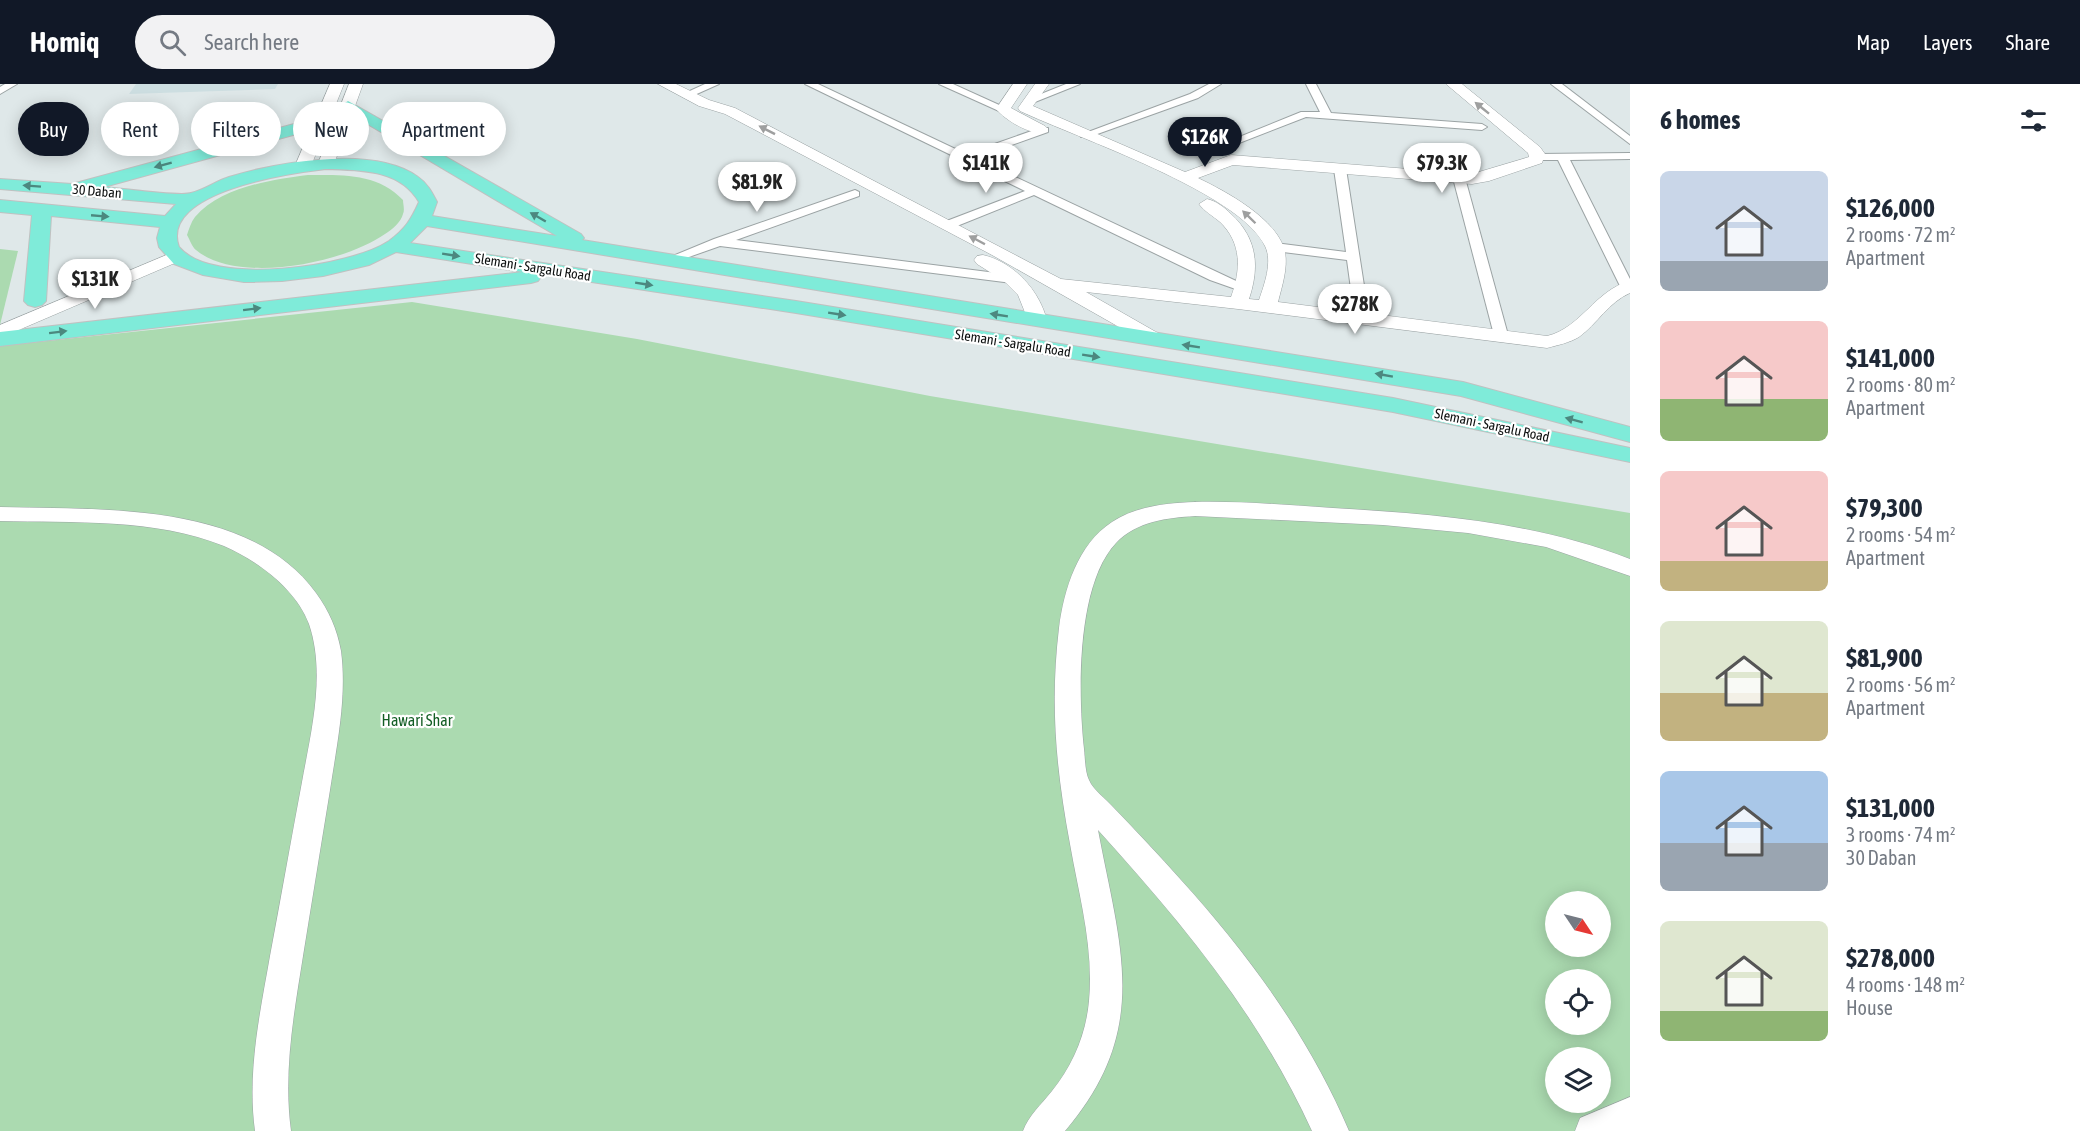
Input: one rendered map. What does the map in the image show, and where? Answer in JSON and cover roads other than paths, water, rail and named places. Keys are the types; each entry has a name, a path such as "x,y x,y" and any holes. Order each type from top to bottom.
{"main road":[{"path":"369,118 589,246"},
{"path":"76,189 293,129"},
{"path":"326,165 373,168 409,179 419,186 428,202 423,220 411,233 393,246 339,267 274,277 215,273 192,266 172,251 167,230 171,222 195,200 244,178 303,166 326,165"},
{"name":"30 Daban","path":"0,184 195,200"},
{"name":"30 Daban","path":"0,206 171,222"},
{"path":"42,211 43,305"},
{"path":"423,220 1463,389 1630,435"},
{"name":"Slemani - Sargalu Road","path":"393,246 807,309 1456,417 1630,455"},
{"path":"0,339 567,273"},
{"path":"1456,417 1463,389"}],"street":[{"path":"0,91 10,84"},
{"path":"329,102 337,84"},
{"path":"349,102 356,84"},
{"path":"665,84 704,104 730,111 1060,284 1156,340"},
{"path":"686,95 714,84"},
{"path":"810,84 1215,277 1241,296"},
{"path":"944,84 1162,181 1209,205 1230,222 1241,236 1249,262 1241,296"},
{"path":"1003,109 1020,84"},
{"path":"1042,84 1025,108 1085,135 1182,171 1248,215 1275,247 1275,279 1269,299"},
{"path":"1003,109 1075,84"},
{"path":"1085,135 1194,96 1216,84"},
{"path":"1311,84 1327,115"},
{"path":"1434,84 1504,146"},
{"path":"1453,84 1534,150 1538,157"},
{"path":"1556,84 1630,141"},
{"path":"704,104 713,115 737,131 977,257 1012,279 1030,296 1037,321"},
{"path":"1182,171 1212,150 1305,114 1482,127"},
{"path":"966,158 1044,130"},
{"path":"1212,150 1236,149 1444,167 1477,164"},
{"path":"303,166 307,156"},
{"path":"326,165 329,156"},
{"path":"1182,171 1231,160 1483,178 1531,162 1538,157 1630,156"},
{"path":"1060,284 1269,299 1362,318 1537,341 1563,339 1619,292 1629,288 1563,158"},
{"path":"1340,169 1362,318"},
{"path":"1459,178 1501,335"},
{"path":"948,225 1034,191"},
{"path":"669,260 855,194"},
{"path":"718,242 1012,279"},
{"path":"1275,247 1353,257"},
{"path":"0,317 43,305 172,251"},
{"path":"0,332 43,305"},
{"path":"1041,1131 1069,1100 1089,1068 1100,1039 1106,1003 1104,941 1076,785 1068,727 1067,691 1072,628 1079,590 1089,564 1099,547 1115,532 1137,519 1168,512 1209,510 1453,524 1546,538 1630,568"},
{"path":"0,514 141,520 175,525 210,534 244,547 274,565 304,594 321,623 329,659 330,679 326,725 273,1037 270,1109 273,1131"},
{"path":"1076,785 1184,907 1244,981 1288,1048 1331,1131"},
{"path":"1593,1131 1630,1114"}],"park label":[{"name":"Hawari Shar","path":"417,720"}]}
